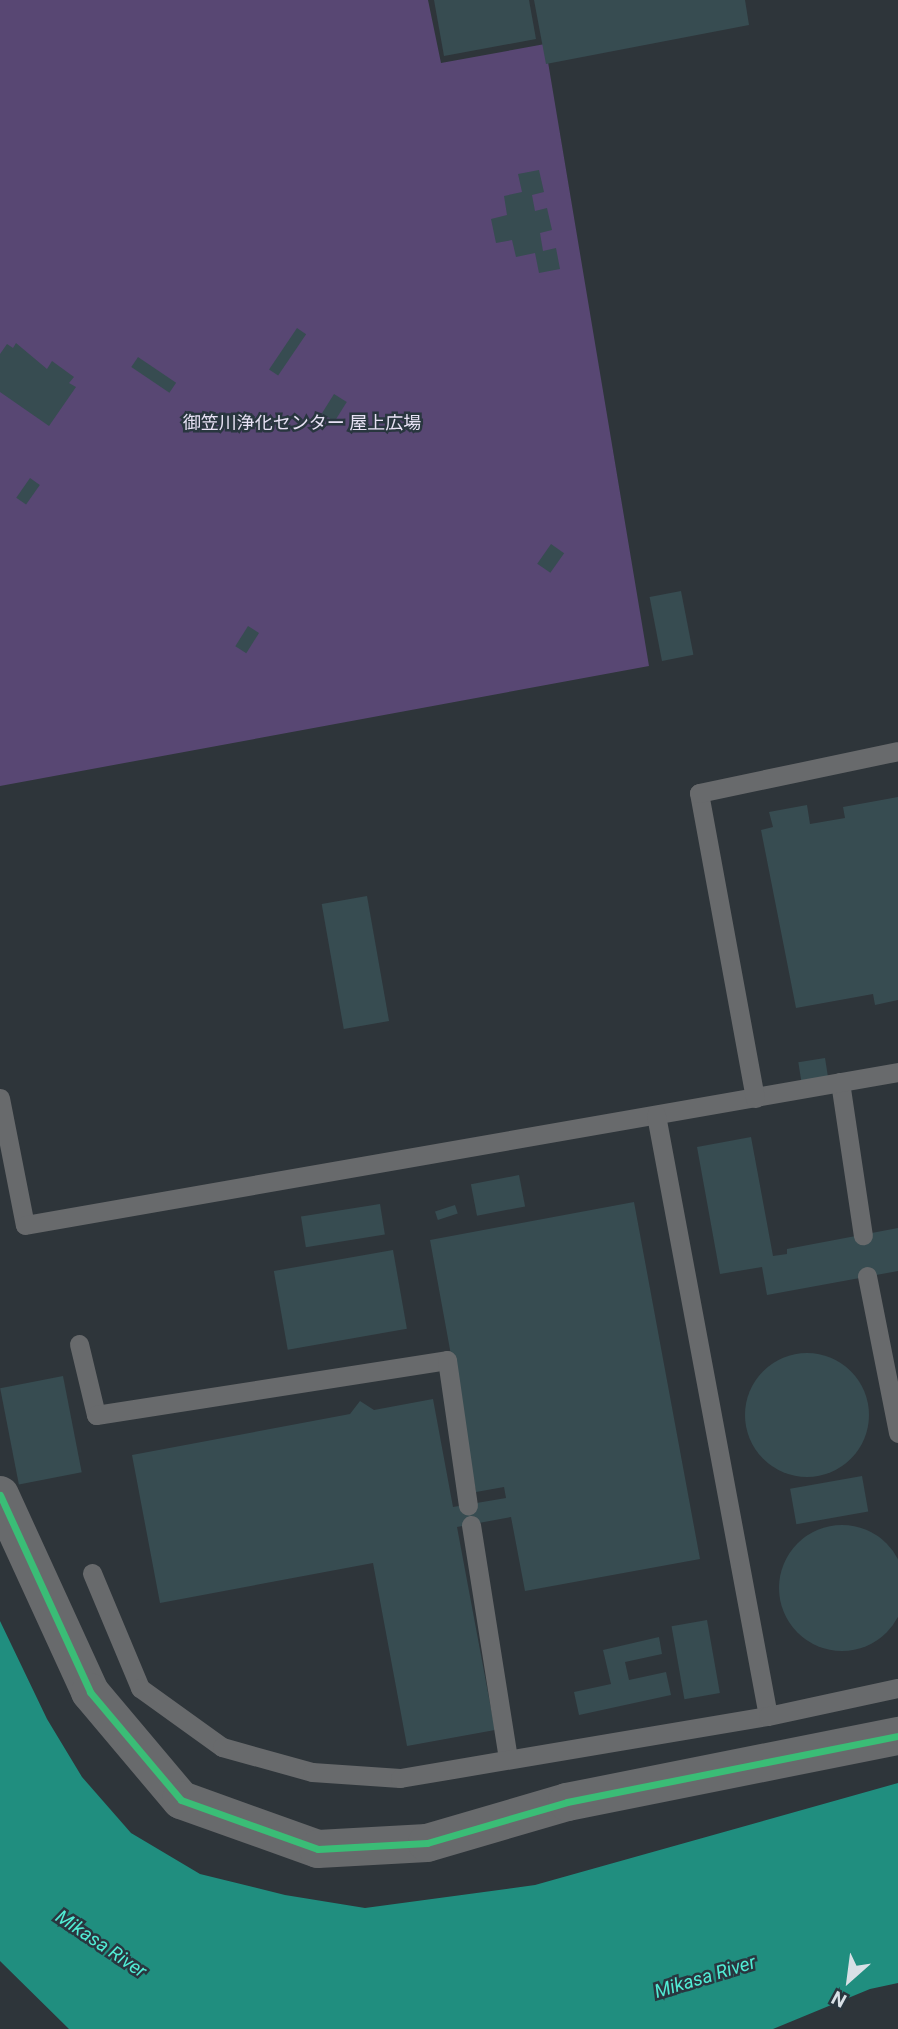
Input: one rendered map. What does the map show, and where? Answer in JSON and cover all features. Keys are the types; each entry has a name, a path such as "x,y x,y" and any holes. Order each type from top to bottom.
{"street":[{"path":"0,1495 90,1692 181,1800 318,1849 427,1843 566,1802 898,1736"}],"lane":[{"path":"755,1098 699,793 898,751"},
{"path":"0,1098 25,1225 898,1072"},
{"path":"840,1082 863,1235"},
{"path":"656,1115 768,1716"},
{"path":"867,1276 898,1433"},
{"path":"79,1344 96,1415 447,1360 468,1505"},
{"path":"471,1525 508,1758"},
{"path":"92,1573 139,1688 222,1747 312,1772 400,1778 768,1716 898,1688"}],"green space":[{"name":"御笠川浄化センター 屋上広場","path":"0,0 428,0 441,63 545,44 649,666 0,786"}],"water":[{"name":"Mikasa River","path":"0,1621 47,1719 82,1777 131,1833 200,1874 285,1895 365,1908 535,1885 898,1783 898,1983 870,1989 773,2029 69,2029 0,1961"}],"building":[{"path":"434,0 529,0 536,39 444,56"},
{"path":"534,0 745,0 749,25 546,64"},
{"path":"539,170 544,192 532,195 535,211 547,208 552,230 540,233 543,251 556,248 560,269 539,273 535,253 516,257 512,240 496,243 491,219 507,215 504,196 522,192 518,174"},
{"path":"297,328 306,334 278,376 269,369"},
{"path":"16,343 47,369 52,361 74,377 69,383 76,387 49,426 0,392 0,354 7,344 13,348"},
{"path":"138,357 176,383 169,393 131,367"},
{"path":"334,394 347,402 335,421 322,414"},
{"path":"30,478 40,485 26,505 16,498"},
{"path":"551,544 564,553 550,573 537,564"},
{"path":"681,591 693,655 662,661 650,597"},
{"path":"248,626 259,633 246,653 235,646"},
{"path":"898,797 898,1000 875,1005 873,994 796,1008 761,830 773,827 769,812 807,805 810,824 845,818 843,807"},
{"path":"367,896 389,1021 344,1029 322,904"},
{"path":"825,1058 829,1082 802,1086 798,1062"},
{"path":"751,1137 773,1256 787,1254 787,1249 898,1228 898,1271 767,1295 762,1267 720,1274 697,1147"},
{"path":"519,1175 525,1206 477,1216 471,1184"},
{"path":"634,1202 700,1559 525,1591 511,1517 457,1527 495,1730 407,1746 373,1563 160,1603 132,1455 350,1414 360,1401 374,1410 433,1399 453,1507 506,1498 504,1487 476,1492 430,1240"},
{"path":"380,1204 385,1235 306,1247 301,1217"},
{"path":"455,1205 458,1214 438,1220 435,1211"},
{"path":"393,1250 407,1329 288,1350 274,1271"},
{"path":"807,1353 831,1358 851,1371 864,1391 869,1415 864,1439 851,1459 831,1472 807,1477 783,1472 763,1459 750,1439 745,1415 750,1391 763,1371 783,1358"},
{"path":"63,1376 82,1472 19,1484 0,1388"},
{"path":"862,1476 868,1511 796,1524 790,1489"},
{"path":"842,1525 866,1530 886,1544 900,1564 905,1588 900,1612 886,1632 866,1646 842,1651 818,1646 798,1632 784,1612 779,1588 784,1564 798,1544 818,1530"},
{"path":"707,1620 720,1693 684,1699 672,1626"},
{"path":"659,1637 662,1654 625,1662 629,1680 666,1672 671,1695 579,1715 574,1692 611,1684 603,1650"}],"cycle path":[{"path":"0,1495 90,1692 181,1800 318,1849 427,1843 567,1802 898,1736"}]}
